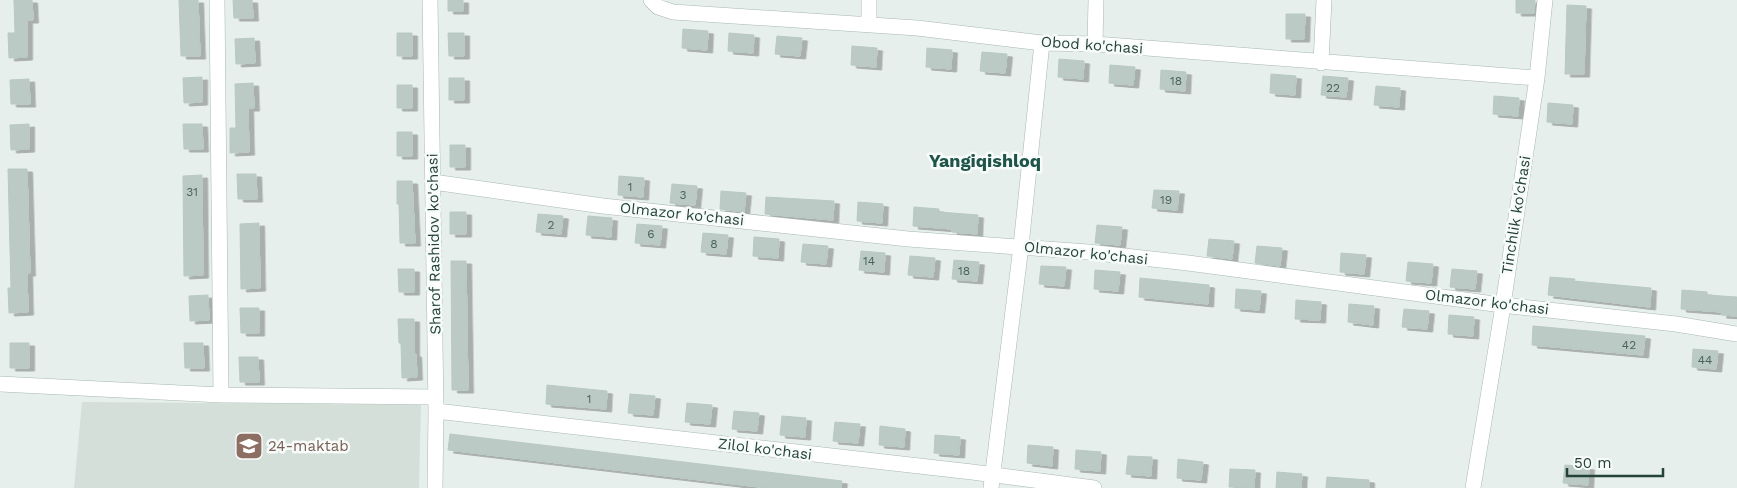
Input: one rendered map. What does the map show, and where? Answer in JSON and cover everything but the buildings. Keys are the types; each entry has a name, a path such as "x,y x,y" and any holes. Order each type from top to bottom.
{"street":[{"path":"217,0 221,395"},
{"name":"Sharof Rashidov ko'chasi","path":"430,0 436,404 435,488"},
{"name":"Obod ko'chasi","path":"651,0 658,7 673,12 917,28 1042,43 1095,44 1321,63 1537,78"},
{"path":"868,0 869,25"},
{"path":"1095,44 1096,0"},
{"path":"1321,63 1324,0"},
{"name":"Tinchlik ko'chasi","path":"1473,488 1537,78 1545,0"},
{"path":"992,482 1022,246 1042,43"},
{"name":"Olmazor ko'chasi","path":"433,182 613,207 908,238 1022,246 1188,263 1502,305 1676,324 1737,334"},
{"name":"Zilol ko'chasi","path":"0,384 436,404 992,482 1094,488"}],"shaded area":[{"name":"24-maktab","path":"82,402 421,405 419,488 74,488"}],"place":[{"name":"24-maktab","path":"249,446"}],"district":[{"name":"Yangiqishloq","path":"985,160"}]}
